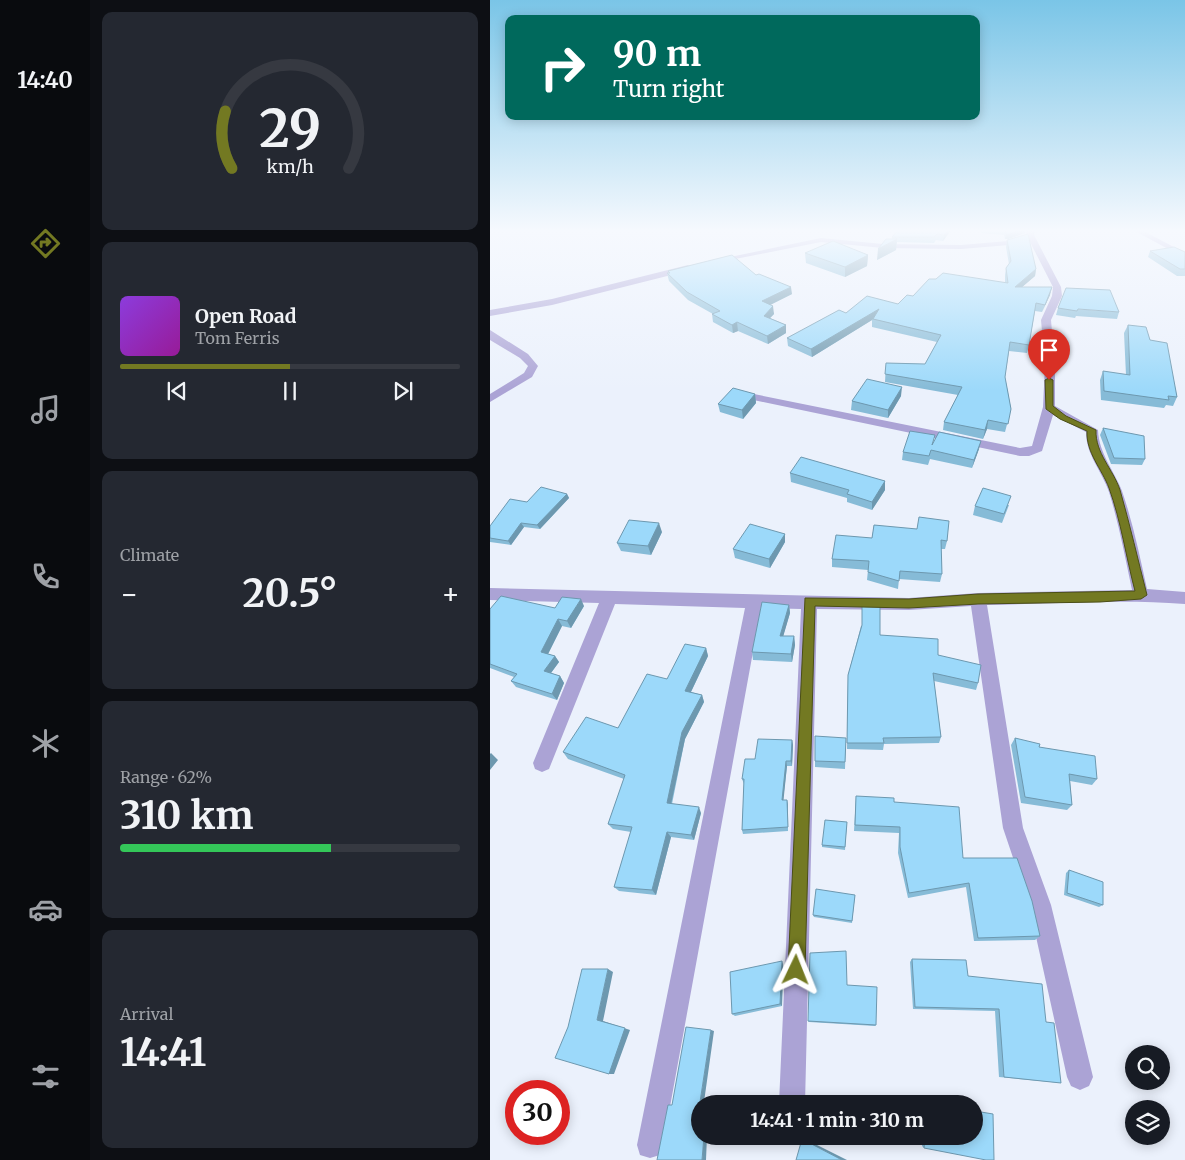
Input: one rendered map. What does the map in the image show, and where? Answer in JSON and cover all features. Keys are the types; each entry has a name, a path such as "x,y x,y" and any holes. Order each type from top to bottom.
{"street":[{"path":"490,313 552,302 626,283"},
{"path":"739,394 818,412 1020,452 1029,452 1038,448 1049,407 1050,365 1046,320 1057,296 1055,283"},
{"path":"490,333 492,337 524,356 534,366 528,375 490,399"},
{"path":"1049,407 1063,417 1092,430 1091,438 1101,465 1114,487 1141,595"},
{"path":"490,594 754,602 909,604 978,599 1100,598 1141,595 1185,598"},
{"path":"542,763 609,598"},
{"path":"978,599 1013,828 1040,904 1080,1077"},
{"path":"650,1145 754,602"},
{"path":"792,1095 809,602"}],"building":[{"path":"678,283 781,283 791,287 762,301 773,306 764,316 786,325 767,336 737,322 732,325 712,314 720,311 687,292"},
{"path":"925,283 1020,283 1015,287 1052,287 1045,305 1036,303 1029,345 1010,342 1005,377 1011,409 1008,424 988,420 985,430 944,422 962,387 885,374 886,363 925,364 941,335 873,319 879,309 811,349 787,338 839,310 846,313 867,296 898,304 907,295 913,296"},
{"path":"1066,288 1110,290 1119,312 1078,309 1077,311 1058,308"},
{"path":"1128,325 1146,327 1150,340 1167,343 1177,397 1168,396 1169,400 1104,391 1103,371 1130,375"},
{"path":"867,379 902,387 888,410 852,401"},
{"path":"733,388 755,394 742,410 718,404"},
{"path":"1103,428 1144,436 1145,459 1114,458"},
{"path":"910,431 935,435 932,445 939,432 981,441 974,460 931,450 929,456 903,452"},
{"path":"801,457 885,481 872,502 847,494 849,490 790,473"},
{"path":"541,487 567,494 537,525 521,523 508,541 490,538 490,526 510,499 527,502"},
{"path":"983,488 1011,496 1004,514 975,506"},
{"path":"919,517 949,521 947,541 941,540 942,574 900,571 899,581 868,572 869,561 832,559 836,535 872,538 874,525 917,529"},
{"path":"629,520 659,523 648,546 617,543"},
{"path":"750,524 785,534 769,559 733,549"},
{"path":"501,596 555,608 562,597 581,599 567,621 558,619 541,652 555,656 544,671 560,676 552,694 511,681 517,674 490,664 490,609"},
{"path":"762,602 789,605 780,636 794,636 791,654 752,652"},
{"path":"862,604 880,604 880,635 938,639 938,655 981,665 978,683 933,673 941,737 883,738 884,743 847,743 848,675 862,625"},
{"path":"685,644 706,648 685,691 702,695 682,732 667,803 699,807 691,835 667,832 652,890 614,887 632,827 608,824 625,775 563,752 586,717 618,728 647,674 667,679"},
{"path":"815,736 846,738 845,762 815,761"},
{"path":"1015,738 1040,744 1039,747 1095,756 1097,779 1069,774 1072,805 1025,797"},
{"path":"758,739 792,740 791,761 786,761 782,800 787,800 788,827 742,830 744,779 742,779 745,759 755,759"},
{"path":"856,796 894,798 894,802 959,807 963,858 1017,858 1032,901 1040,936 978,938 969,883 909,893 900,847 900,827 855,825"},
{"path":"825,820 847,822 845,847 822,845"},
{"path":"1069,870 1103,882 1103,905 1067,893"},
{"path":"816,889 855,895 852,921 813,915"},
{"path":"846,951 847,985 877,987 876,1025 808,1021 810,953"},
{"path":"912,959 966,960 968,976 1042,984 1046,1022 1054,1023 1061,1083 1004,1077 999,1009 915,1007"},
{"path":"782,961 780,1004 732,1014 730,972"},
{"path":"582,969 608,969 597,1020 625,1028 609,1074 555,1058 568,1027"},
{"path":"686,1027 711,1030 701,1095 691,1095 691,1145 703,1145 702,1160 657,1160 668,1105 672,1105"},
{"path":"983,1112 993,1114 994,1160 924,1148 924,1145 983,1145"},
{"path":"800,1145 813,1145 842,1160 796,1160"}],"route":[{"path":"796,970 809,602 909,604 978,599 1100,598 1141,595 1114,487 1101,465 1091,438 1092,430 1063,417 1049,407 1049,380"}]}
